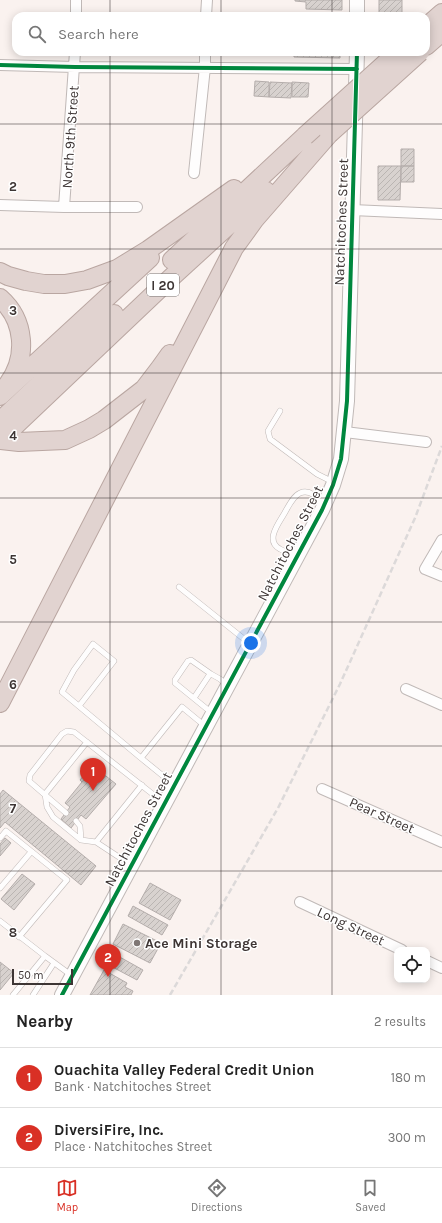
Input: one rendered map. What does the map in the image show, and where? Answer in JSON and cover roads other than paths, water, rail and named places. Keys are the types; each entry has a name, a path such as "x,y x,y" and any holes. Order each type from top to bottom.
{"highway":[{"path":"430,23 442,12"},
{"path":"430,42 442,32"},
{"name":"I 20","path":"0,421 305,136 394,56"},
{"name":"I 20","path":"0,440 180,269 416,56"},
{"path":"0,440 40,442 65,440 104,420 123,407 144,389 184,334 234,248 255,219 329,134"},
{"path":"0,272 26,281 44,284 65,284 87,280 117,269 194,219 305,136"},
{"path":"0,394 194,219"},
{"path":"0,703 234,248"},
{"path":"0,298 15,317 22,340 18,366 0,394"}],"street":[{"path":"76,0 76,12"},
{"path":"206,12 207,0"},
{"path":"357,0 357,12"},
{"name":"North 9th Street","path":"64,207 75,56"},
{"path":"194,173 205,56"},
{"name":"Natchitoches Street","path":"62,995 322,510 335,479 341,459 347,393 357,56"},
{"path":"0,65 357,69"},
{"name":"North 9th Street","path":"0,204 64,207 137,207"},
{"path":"352,210 442,214"},
{"path":"344,432 426,442"},
{"path":"442,540 425,569 442,576"},
{"path":"406,689 442,705"},
{"name":"Pear Street","path":"322,789 442,842"},
{"name":"Long Street","path":"300,902 396,947"},
{"path":"430,963 442,968"}],"lane":[{"path":"280,411 268,431 270,439 317,474 329,480 335,479"},
{"path":"299,552 288,553 277,547 273,542 275,529 296,496 302,492 308,492 316,495 322,510"},
{"path":"179,587 250,644"},
{"path":"78,706 114,661 93,644 74,670 62,692 78,706 141,758 175,785"},
{"path":"214,711 207,708 175,684 175,680 188,661 191,660 228,686"},
{"path":"194,698 210,674"},
{"path":"141,758 182,707 206,726"},
{"path":"66,813 29,781 29,778 62,734 67,731 74,732 165,803"},
{"path":"87,742 45,794 47,807 53,817 81,840 96,842 132,865"},
{"path":"96,842 142,785"},
{"path":"76,822 80,826 81,840"},
{"path":"0,838 6,831 67,880 19,936"},
{"path":"0,888 31,852"},
{"path":"0,921 72,976"},
{"path":"13,995 45,956"},
{"path":"33,995 54,963"}],"railway":[{"path":"170,995 278,808 340,684 415,518 442,446"}],"place":[{"name":"Ouachita Valley Federal Credit Union","path":"93,791"},
{"name":"Ace Mini Storage","path":"137,943"},
{"name":"DiversiFire, Inc.","path":"108,977"}]}
